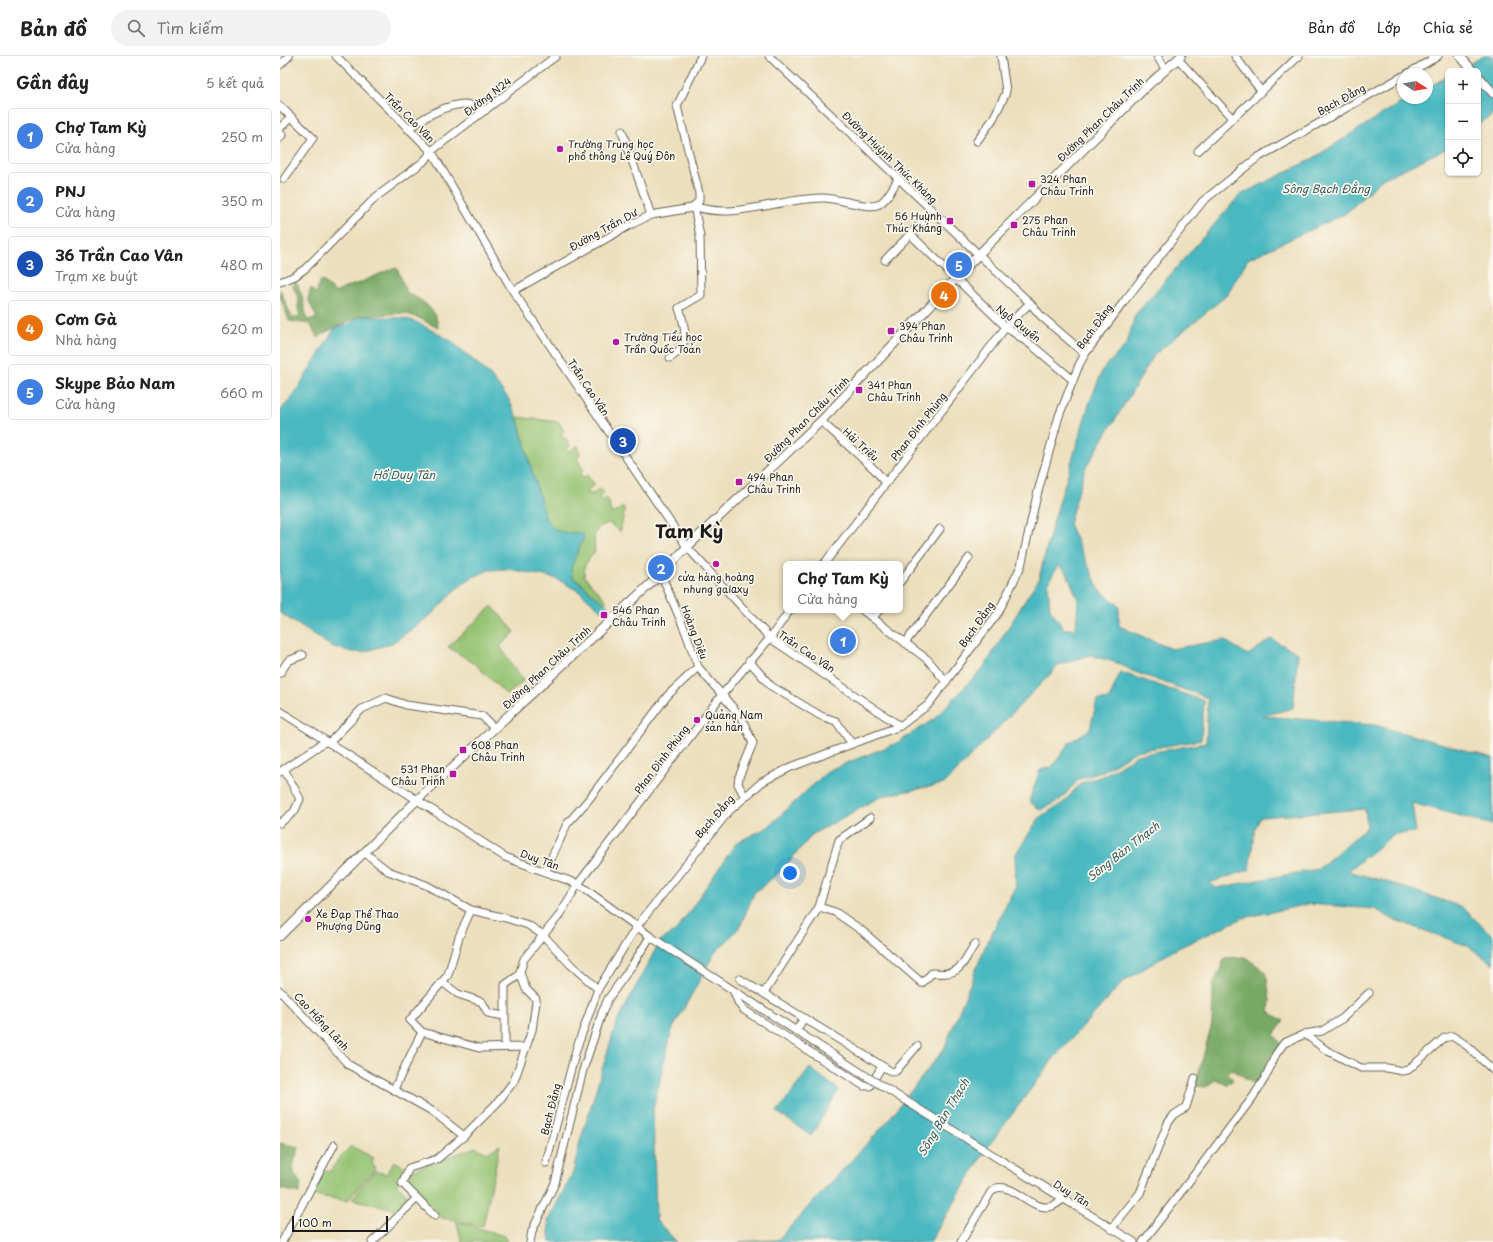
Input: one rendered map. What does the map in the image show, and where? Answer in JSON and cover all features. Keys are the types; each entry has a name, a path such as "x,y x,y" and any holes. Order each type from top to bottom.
{"main road":[{"path":"1460,56 1470,68"},
{"name":"Đường Phan Châu Trinh","path":"280,936 417,800 660,574 687,546 821,421 955,278 1145,88 1180,58"},
{"path":"1481,79 1493,93"}],"street":[{"path":"280,65 289,56"},
{"name":"Trần Cao Vân","path":"336,56 431,152 513,291 687,546 770,638 900,726"},
{"name":"Đường N24","path":"280,282 295,276 306,268 376,197 423,162 431,152 556,56"},
{"path":"694,206 699,201 699,193 677,106 701,56"},
{"name":"Đường Huỳnh Thúc Kháng","path":"769,56 932,212 1030,303 1041,316 1085,354"},
{"path":"977,141 993,119 1005,95 1006,91 1002,56"},
{"path":"1157,56 1166,70"},
{"path":"1235,56 1261,91"},
{"path":"1198,151 1299,56"},
{"path":"1417,68 1435,57"},
{"path":"1180,58 1232,118"},
{"name":"Bạch Đằng","path":"546,1163 576,1050 598,989 637,926 729,811 762,782 791,767 900,726 928,705 998,613 1021,566 1039,487 1059,416 1085,354 1203,201 1257,158 1397,79"},
{"path":"408,129 426,117 452,106 466,104 486,110"},
{"path":"280,106 314,138 284,179"},
{"path":"280,128 290,117"},
{"path":"622,131 651,215"},
{"path":"280,134 282,135 280,138"},
{"path":"694,206 705,210 725,211 823,198 843,199 866,206 877,205 884,199 898,179"},
{"path":"670,358 681,350 683,344 684,323 679,308 701,295 700,236 694,206"},
{"name":"Đường Trần Dư","path":"513,291 632,224 651,215 694,206"},
{"path":"885,260 932,212"},
{"name":"Ngô Quyền","path":"911,235 1006,327 1034,347 1073,380"},
{"name":"Phan Đình Phùng","path":"826,561 1006,327 1030,303"},
{"name":"Hải Triều","path":"821,421 875,470 886,483"},
{"path":"903,578 940,529"},
{"path":"906,643 970,558"},
{"name":"Hoàng Diệu","path":"660,574 686,634 698,667 721,696 741,717 753,743 740,772 738,784 745,797"},
{"name":"Phan Đình Phùng","path":"520,972 524,959 567,904 578,884 721,696 770,638 788,613"},
{"path":"866,613 928,660 946,682"},
{"path":"873,618 877,613"},
{"path":"280,672 288,661 303,655"},
{"path":"749,661 771,686 821,716 836,721 852,744"},
{"path":"545,872 566,824 590,799 668,695 698,667"},
{"path":"280,823 294,812 300,799 284,769 327,742 362,709 386,698 406,705 482,716 494,728"},
{"name":"Duy Tân","path":"280,711 505,857 578,884 652,938 719,983 999,1160 1134,1242"},
{"path":"764,993 819,907 839,840 870,818"},
{"path":"364,852 388,871 426,885 471,910 523,923 544,935 571,965 598,989"},
{"path":"819,907 835,912 861,930 922,983 932,973 945,975 954,971 962,965 975,944"},
{"path":"471,910 460,937 448,974 410,1020 422,1032 468,1046 488,1048 505,1046 525,1047"},
{"path":"530,1242 532,1231 555,1183 583,1070 602,1013 608,999 652,938"},
{"path":"436,1216 402,1183 409,1168 437,1159 464,1136 498,1102 514,1081 532,1030 536,1002 536,999 526,989 520,972 505,985 505,1046"},
{"path":"740,979 892,1072 896,1072 917,1046"},
{"path":"442,982 458,994 482,1002 488,1013 504,1016"},
{"name":"Cao Hồng Lãnh","path":"280,991 349,1065 432,1111 464,1136"},
{"path":"734,992 739,1004 744,1010 866,1086 871,1085 882,1066"},
{"path":"1143,1242 1253,1096 1265,1078 1276,1054 1284,1043 1305,1034 1322,1031 1343,1018 1369,993"},
{"path":"796,1031 804,1018"},
{"path":"394,1089 422,1032"},
{"path":"1305,1034 1328,1051 1361,1068 1387,1068 1402,1071 1408,1070 1444,1038 1452,1036 1466,1045 1493,1070"},
{"path":"1111,1229 1140,1193 1168,1123 1174,1115 1186,1107 1195,1078"},
{"path":"282,1242 334,1145"},
{"path":"961,1242 991,1192 996,1188 1000,1187 1010,1190 1040,1205 1052,1206 1063,1199"},
{"path":"372,1242 417,1198"}],"green space":[{"path":"397,268 407,293 428,306 435,316 438,328 419,318 404,313 360,316 326,332 318,338 310,324 289,321 280,296 280,289 292,318 300,316 298,308 299,300 292,284 296,281 302,296 307,320 317,318 308,299 311,288 316,294 320,281 323,281 336,293 347,287"},
{"path":"517,417 559,422 564,431 561,433 564,439 566,438 570,446 567,448 569,452 578,445 580,454 577,459 584,470 580,474 582,478 587,475 595,485 587,490 590,495 601,488 604,493 599,498 601,501 606,498 610,504 609,506 612,514 623,507 625,509 620,532 609,523 599,527 594,536 595,551 585,565 584,576 607,601 604,604 581,583 572,577 571,568 582,533 560,532 552,527 545,517"},
{"path":"492,606 515,632 500,646 523,681 507,695 475,664 448,647"},
{"path":"1245,957 1266,972 1270,1000 1269,1012 1284,1021 1274,1035 1281,1044 1259,1087 1232,1069 1228,1073 1233,1080 1227,1085 1216,1079 1206,1087 1195,1086 1212,1024 1213,985 1225,958"},
{"path":"280,1143 299,1147 294,1170 301,1183 299,1193 280,1189"},
{"path":"500,1145 483,1226 460,1222 504,1236 507,1242 462,1242 456,1220 442,1218 407,1183 411,1171 476,1147 487,1153"},
{"path":"351,1146 374,1158 372,1162 375,1169 347,1201 308,1194 324,1170 331,1171 338,1159"},
{"path":"394,1161 405,1167 397,1184 410,1198 397,1210 352,1199 375,1171 386,1174"}],"water":[{"path":"1484,56 1493,56 1493,114 1481,123 1481,68 1462,68"},
{"path":"1445,78 1445,149 1382,179 1345,214 1248,259 1226,296 1155,354 1085,469 1069,524 1099,589 1119,606 1119,626 1171,649 1224,640 1248,655 1271,639 1298,653 1293,708 1262,716 1375,725 1493,758 1493,825 1412,803 1416,832 1394,834 1348,871 1391,883 1462,907 1493,936 1493,964 1468,946 1392,919 1375,909 1309,904 1243,918 1176,949 1123,982 1054,1058 987,1148 930,1242 739,1242 778,1240 886,1123 944,1049 985,947 1016,885 1015,855 1040,817 1063,803 1081,783 1103,776 1137,755 1206,743 1208,698 1132,671 1121,664 1090,655 1059,665 944,784 882,796 813,834 780,872 754,893 740,927 714,954 672,1030 653,1108 656,1220 677,1242 550,1242 548,1220 573,1173 579,1145 616,1024 660,941 676,931 736,843 768,827 829,770 897,743 934,719 984,667 1039,578 1053,523 1089,404 1103,369 1127,344 1135,315 1240,195 1312,159 1399,104 1433,104 1433,85","holes":["1058,565 1067,573 1078,600 1076,629 1064,629 1050,609 1048,583","1365,809 1367,827 1318,869 1216,888 1209,883 1249,870 1255,828 1261,817"]},
{"name":"Hồ Duy Tân","path":"360,316 403,318 416,322 450,340 488,373 508,398 517,417 545,517 556,530 582,533 584,536 571,568 572,577 609,607 602,611 580,592 555,578 509,569 489,570 471,578 455,590 434,612 392,643 364,652 352,652 331,646 280,613 280,411 293,396 335,328 349,324"},
{"path":"1120,672 1204,701 1201,740 1136,751 1101,772 1079,779 1060,800 1040,810 1029,801 1040,770 1052,767 1070,742 1090,729 1097,700 1109,700"},
{"path":"810,1068 839,1090 811,1136 777,1112"}],"place":[{"name":"Trường Trung học phổ thông Lê Quý Đôn","path":"560,149"},
{"name":"324 Phan Châu Trinh","path":"1032,184"},
{"name":"56 Huỳnh Thúc Kháng","path":"950,221"},
{"name":"275 Phan Châu Trinh","path":"1014,225"},
{"name":"Skype Bảo Nam","path":"959,265"},
{"name":"Cơm Gà","path":"944,295"},
{"name":"394 Phan Châu Trinh","path":"891,331"},
{"name":"Trường Tiểu học Trần Quốc Toản","path":"616,342"},
{"name":"341 Phan Châu Trinh","path":"859,390"},
{"name":"36 Trần Cao Vân","path":"623,441"},
{"name":"494 Phan Châu Trinh","path":"739,482"},
{"name":"cửa hàng hoàng nhung galaxy","path":"716,564"},
{"name":"PNJ","path":"661,568"},
{"name":"546 Phan Châu Trinh","path":"604,615"},
{"name":"Chợ Tam Kỳ","path":"843,641"},
{"name":"Quảng Nam sản hản","path":"697,720"},
{"name":"608 Phan Châu Trinh","path":"463,750"},
{"name":"531 Phan Châu Trinh","path":"453,774"},
{"name":"Xe Đạp Thể Thao Phượng Dũng","path":"308,919"}],"district":[{"name":"Tam Kỳ","path":"689,530"}],"water label":[{"name":"Sông Bạch Đằng","path":"1326,188"},
{"name":"Sông Bàn Thạch","path":"1123,851"},
{"name":"Sông Bàn Thạch","path":"943,1117"}]}
